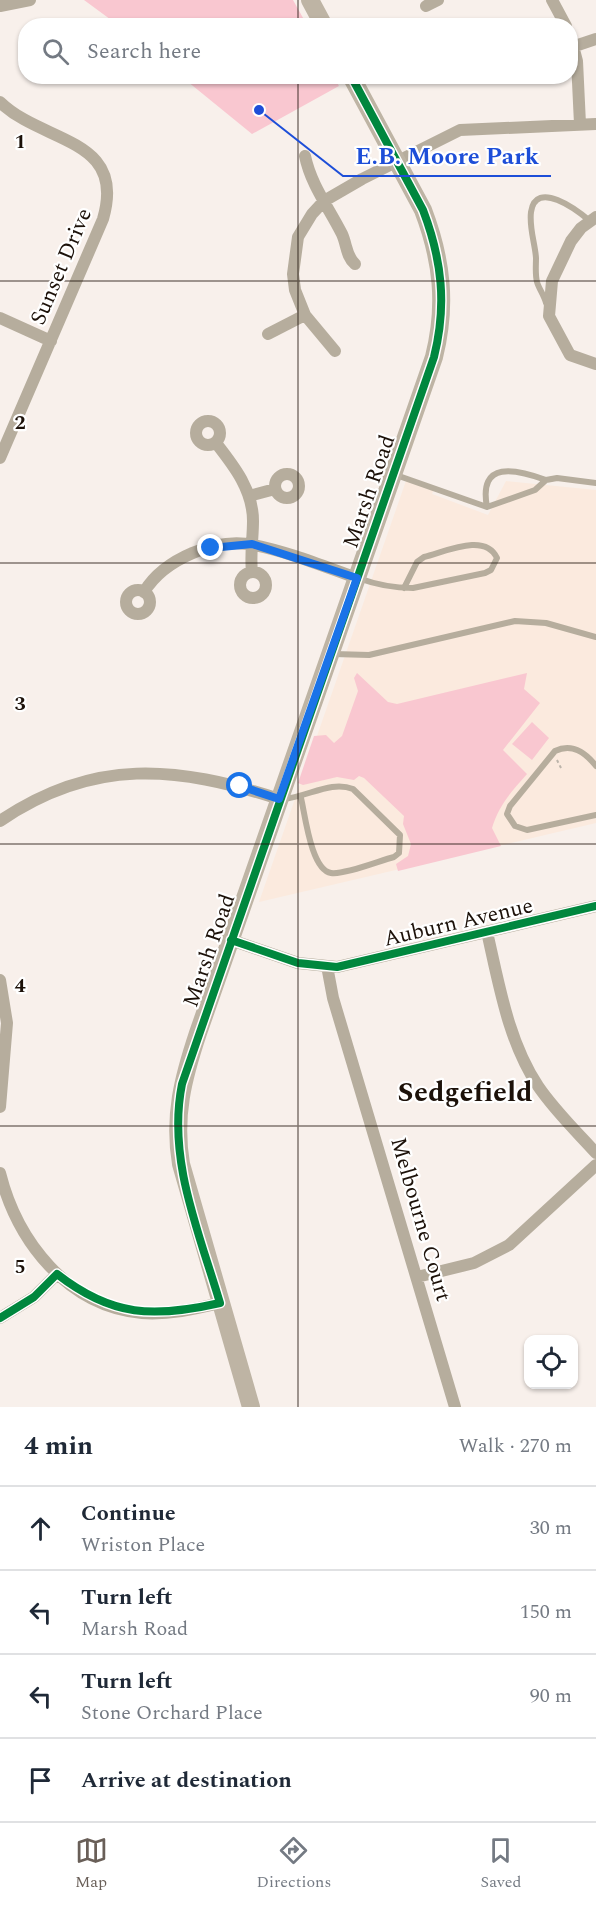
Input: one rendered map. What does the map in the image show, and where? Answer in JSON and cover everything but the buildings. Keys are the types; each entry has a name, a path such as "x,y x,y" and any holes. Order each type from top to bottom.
{"street":[{"path":"0,6 30,0"},
{"path":"310,0 320,18"},
{"path":"426,6 438,0"},
{"path":"552,0 562,18"},
{"path":"578,41 596,39"},
{"name":"Marsh Road","path":"251,1407 187,1189 176,1132 179,1098 185,1071 434,357 442,303 440,266 432,233 397,161 355,84"},
{"path":"577,84 580,124"},
{"name":"Sunset Drive","path":"0,102 28,123 88,151 102,168 107,181 109,201 104,219 0,458"},
{"path":"334,351 305,315 295,290 294,252 302,230 324,201 460,130 596,124"},
{"path":"305,156 313,182 354,264"},
{"path":"594,222 581,228 552,281 549,316 570,355 596,364"},
{"path":"268,334 305,315"},
{"path":"0,318 51,341"},
{"path":"216,443 243,482 249,496 253,516 252,572"},
{"path":"249,496 275,489"},
{"path":"144,592 161,572 193,554 211,548 252,544 357,578"},
{"path":"0,821 52,792 89,780 139,772 203,777 279,799"},
{"name":"Auburn Avenue","path":"327,966 345,966 596,906"},
{"path":"487,932 502,998 524,1060 553,1107 596,1153"},
{"path":"231,940 298,963 327,966"},
{"name":"Melbourne Court","path":"327,966 333,998 455,1407"},
{"path":"0,980 7,1023 0,1107"},
{"path":"417,1277 474,1263 509,1245 596,1165"},
{"path":"0,1173 6,1196 20,1228 40,1257 57,1274 84,1294 104,1304 133,1312 164,1313 220,1304"},
{"path":"0,1318 34,1298 57,1274"}],"lane":[{"path":"549,316 535,268 531,212 535,201 546,196 551,197 594,222"},
{"path":"487,507 484,492 492,476 504,470 521,471 546,480 557,478 596,483"},
{"path":"393,474 487,507 535,490 546,480"},
{"path":"357,578 387,588 404,588 485,573 491,570 497,558 489,547 479,544 424,557 417,562 404,588"},
{"path":"331,653 369,655 515,621 546,623 596,637"},
{"path":"596,766 575,748 562,747 555,751 510,806 507,814 515,826 527,830 596,815"},
{"path":"279,799 301,798 332,786 353,789 400,835 399,853 394,857 342,871 331,873 323,869 315,859 301,798"}],"shaded area":[{"path":"84,0 293,0 303,18 108,18"},
{"path":"191,84 338,84 339,86 252,134"},
{"path":"407,478 435,487 432,494 488,515 506,481 596,490 596,823 259,902"},
{"path":"357,673 388,702 397,704 527,673 524,689 540,703 503,750 527,774 506,799 492,828 501,846 398,871 396,864 408,856 411,844 403,824 404,816 364,778 359,776 354,780 337,777 303,785 298,783 314,736 326,735 334,743 342,736 358,691 354,678"},
{"path":"532,722 549,738 532,760 512,744"}],"cycle path":[{"path":"0,1318 34,1297 57,1274 96,1299 134,1310 174,1311 220,1303 195,1222 182,1168 178,1112 182,1084 434,357 438,338 441,301 438,265 435,247 423,210 355,84"},
{"path":"231,940 298,963 337,967 596,906"}],"place":[{"name":"E.B. Moore Park","path":"259,110"}],"district":[{"name":"Sedgefield","path":"465,1091"}],"route":[{"path":"211,548 252,544 357,578 279,799 240,786"}]}
